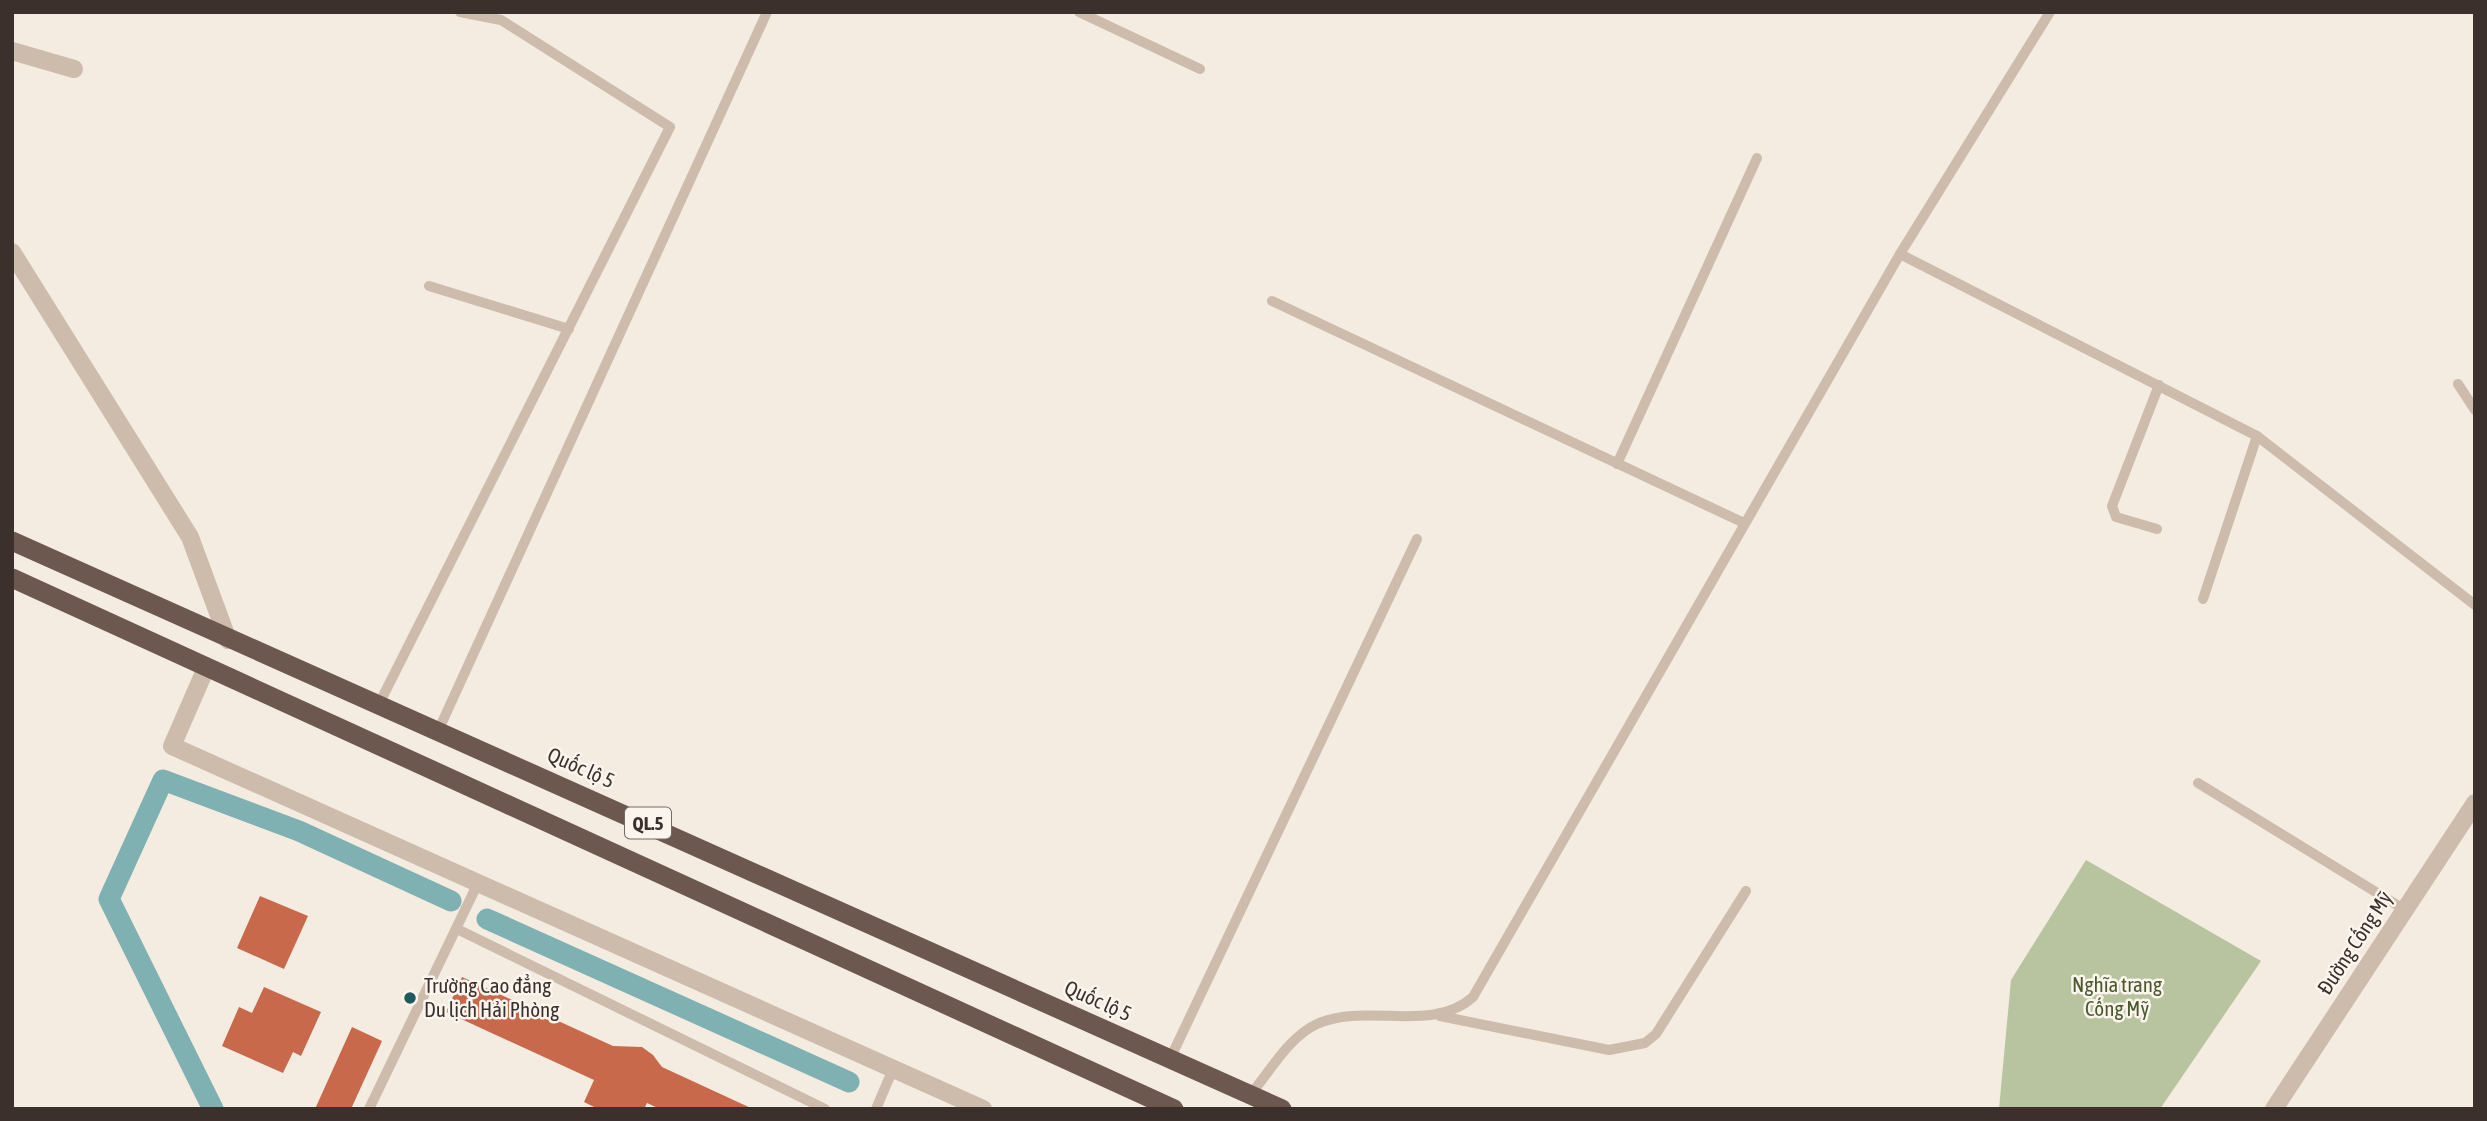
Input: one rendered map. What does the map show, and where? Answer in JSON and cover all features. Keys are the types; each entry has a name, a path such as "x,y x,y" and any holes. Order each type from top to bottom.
{"highway":[{"name":"Quốc lộ 5","path":"12,541 228,640 439,729 1282,1109"},
{"name":"QL.5","path":"12,578 1174,1109"}],"street":[{"path":"12,51 75,69"},
{"path":"12,252 190,537 228,640"},
{"path":"206,668 172,746 983,1109"},
{"name":"Đường Cống Mỹ","path":"2274,1109 2475,803"}],"lane":[{"path":"379,705 670,127 501,20 460,12"},
{"path":"439,729 768,12"},
{"path":"1079,12 1200,69"},
{"path":"1430,1014 1463,1006 1473,997 1900,254 2050,12"},
{"path":"1617,464 1757,158"},
{"path":"1900,254 2257,436 2475,606"},
{"path":"429,286 569,329"},
{"path":"1272,301 1744,523"},
{"path":"2458,384 2475,410"},
{"path":"2157,529 2116,517 2112,506 2159,385"},
{"path":"2203,599 2257,436"},
{"path":"1170,1059 1417,539"},
{"path":"2198,783 2405,910"},
{"path":"369,1109 478,883"},
{"path":"1251,1094 1299,1036 1315,1025 1352,1014 1430,1014 1609,1050 1645,1043 1656,1034 1746,891"},
{"path":"457,929 825,1109"},
{"path":"876,1109 893,1069"}],"green space":[{"name":"Nghĩa trang Cống Mỹ","path":"2086,860 2261,961 2160,1109 1999,1109 2011,980"}],"building":[{"path":"260,896 308,916 284,969 237,948"},
{"path":"462,977 613,1046 642,1047 653,1055 662,1067 753,1109 660,1109 647,1103 644,1109 598,1109 584,1102 594,1080 446,1012"},
{"path":"264,987 321,1012 301,1056 293,1052 283,1073 222,1046 239,1007 252,1013"},
{"path":"352,1027 382,1041 351,1109 315,1109"}],"waterway":[{"path":"213,1109 109,899 163,780 299,831 451,901"},
{"path":"487,919 849,1082"}],"place":[{"name":"Trường Cao đẳng Du lịch Hải Phòng","path":"410,998"}]}
